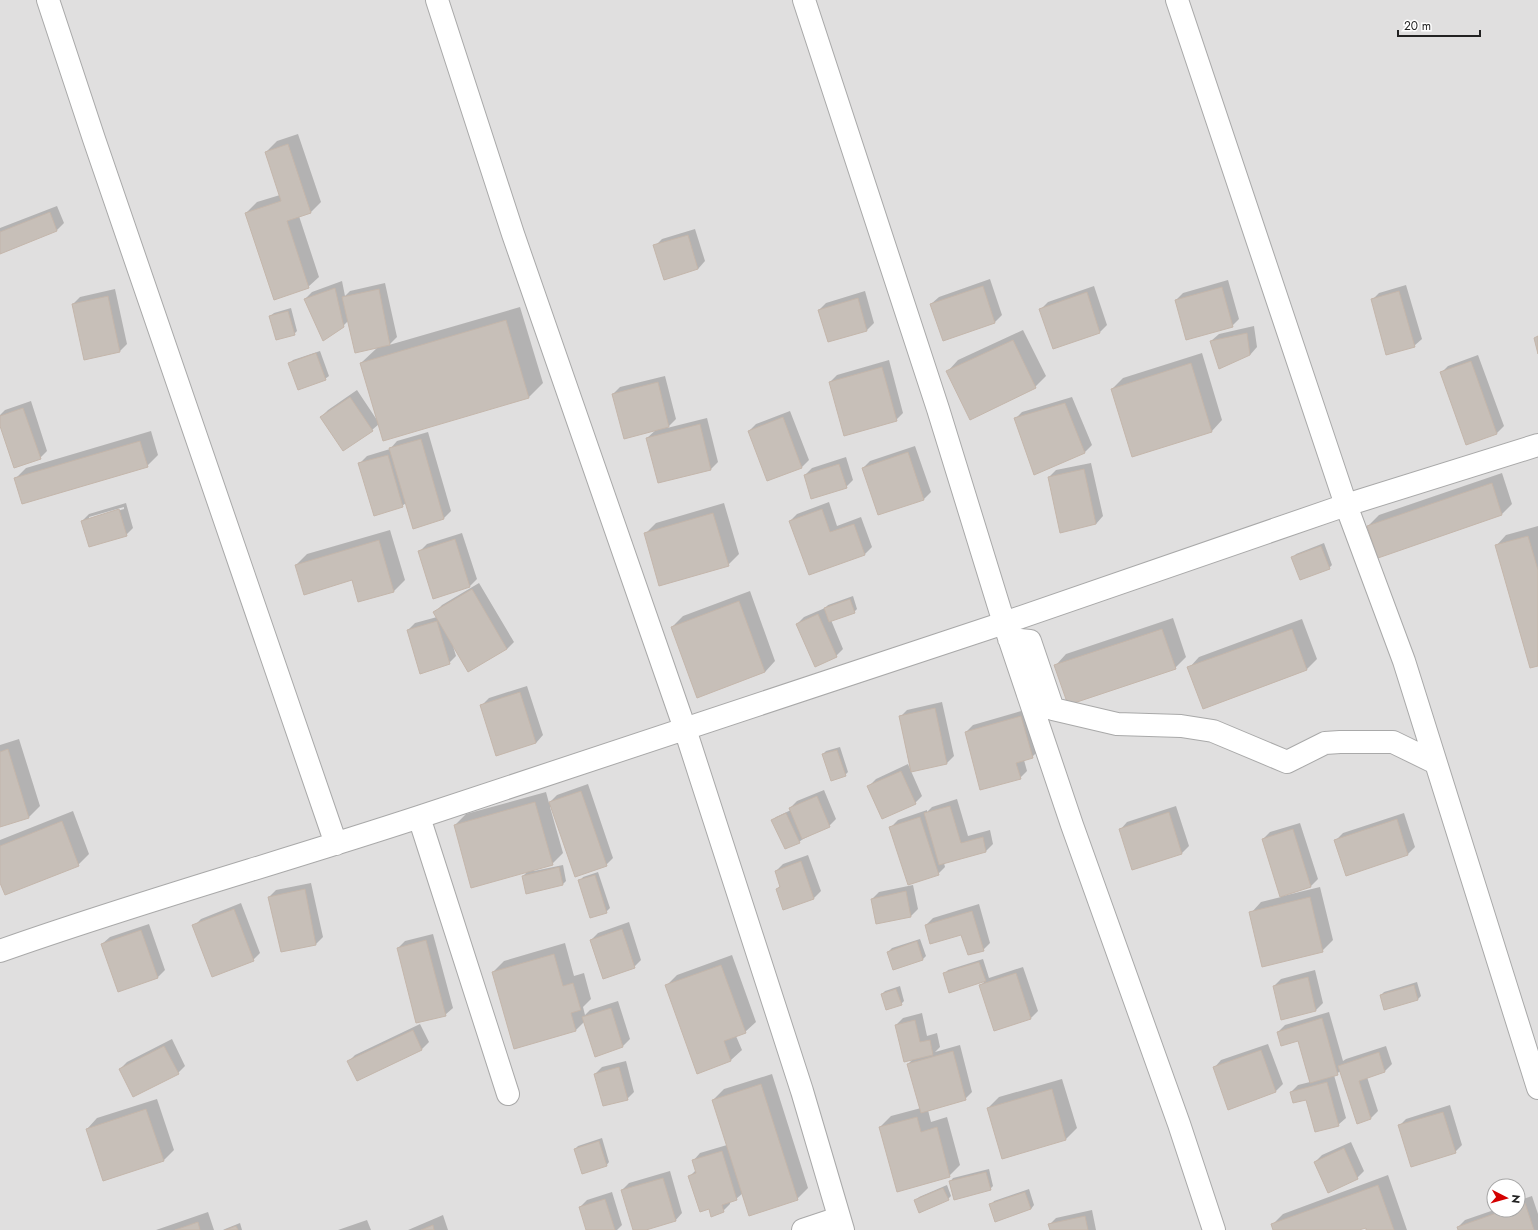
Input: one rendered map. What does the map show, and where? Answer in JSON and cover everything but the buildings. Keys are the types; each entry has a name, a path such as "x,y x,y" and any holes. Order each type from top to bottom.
{"street":[{"path":"48,0 94,139 336,844"},
{"path":"437,0 513,234 685,729 802,1092 841,1224 803,1230"},
{"path":"804,0 936,402 1006,631 1072,825 1180,1124 1214,1230"},
{"path":"1177,0 1346,505 1404,661 1538,1088"},
{"path":"0,951 70,926 336,844 685,729 1006,631 1346,505 1538,445"},
{"path":"1006,631 1030,641 1053,709 1117,724 1181,726 1213,731 1287,762 1325,743 1393,742 1436,763"},
{"path":"419,817 508,1094"}],"shaded area":[{"path":"0,0 1538,0 1538,1230 0,1230"}]}
